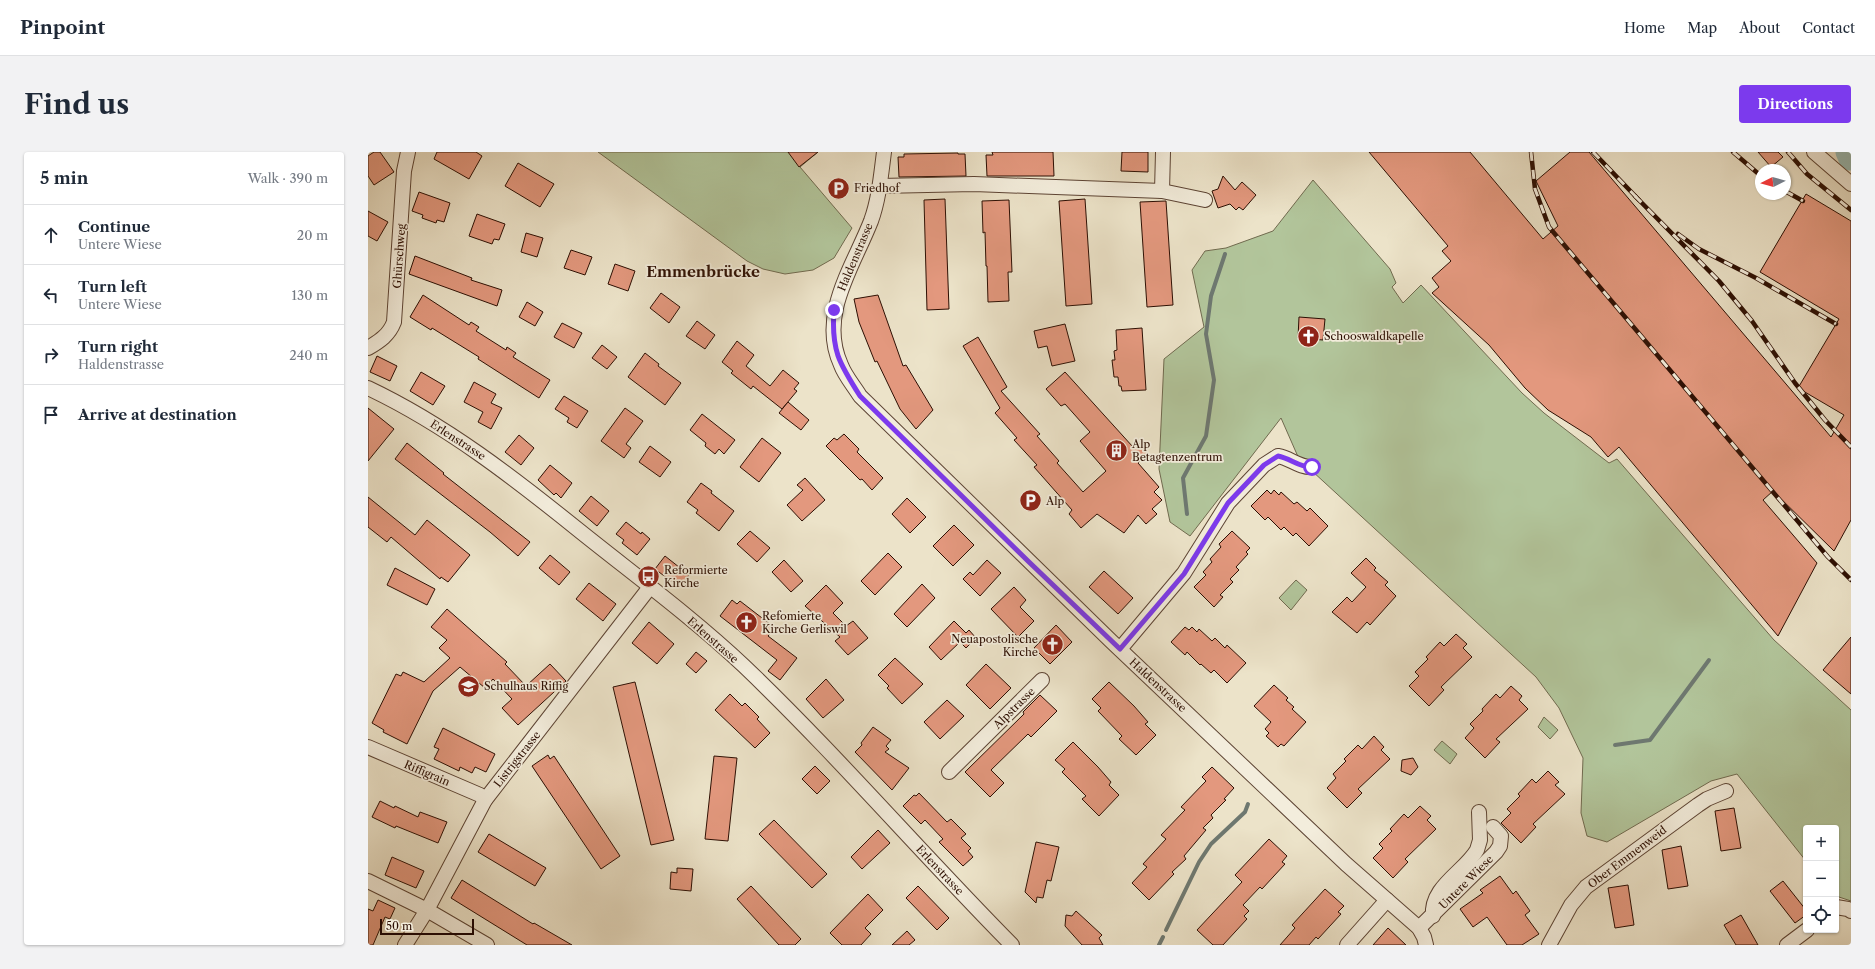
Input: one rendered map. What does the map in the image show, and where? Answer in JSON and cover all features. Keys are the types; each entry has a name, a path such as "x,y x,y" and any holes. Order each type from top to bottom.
{"street":[{"name":"Ghürschweg","path":"368,348 382,340 391,331 394,322 404,172 408,152"},
{"name":"Haldenstrasse","path":"884,152 880,186 872,219 841,290 834,310 832,330 834,346 841,366 860,396 1120,649 1346,864 1419,928 1426,945"},
{"path":"1162,191 1163,152"},
{"path":"1814,152 1851,184"},
{"path":"880,186 974,184 1162,191 1205,200"},
{"name":"Erlenstrasse","path":"368,388 427,420 512,476 650,586 742,665 806,728 1012,945"},
{"path":"1120,649 1184,574 1228,503 1264,465 1278,456 1287,458 1305,468 1312,467"},
{"name":"Listrigstrasse","path":"406,945 427,910 485,800 650,586"},
{"name":"Alpstrasse","path":"949,772 1042,680"},
{"name":"Riffigrain","path":"368,747 480,795 485,800"},
{"name":"Ober Emmenweid","path":"1549,945 1571,905 1586,887 1698,805 1707,799 1726,791"},
{"name":"Untere Wiese","path":"1433,916 1433,903 1436,895 1476,853 1479,847 1479,812"},
{"name":"Untere Wiese","path":"1419,928 1433,916 1498,849 1501,836 1493,827"},
{"path":"368,881 427,910 487,945"},
{"path":"1347,945 1387,900"},
{"path":"1839,908 1851,911"},
{"path":"1787,945 1803,933"}],"green space":[{"path":"598,152 818,152 800,167 852,228 834,258 813,270 785,274 763,269 747,261"},
{"path":"1313,180 1390,269 1396,283 1392,287 1403,303 1421,285 1522,393 1544,413 1609,463 1617,459 1774,640 1851,710 1851,901 1839,897 1839,825 1803,825 1803,857 1737,774 1711,781 1607,842 1587,836 1581,813 1583,758 1559,708 1536,677 1299,459 1281,418 1190,536 1170,522 1159,469 1164,359 1204,327 1192,270 1205,251 1226,248 1273,231"},
{"path":"1296,580 1307,590 1291,610 1279,598"},
{"path":"1544,717 1558,730 1550,739 1538,727"},
{"path":"1442,741 1457,754 1450,764 1434,750"}],"building":[{"path":"374,152 380,152 394,172 374,185 368,176 368,156"},
{"path":"437,152 476,152 482,156 469,179 434,159"},
{"path":"788,152 818,152 799,167"},
{"path":"992,152 1053,152 1054,176 987,176 986,155 993,155"},
{"path":"1122,152 1148,152 1148,172 1121,171"},
{"path":"1369,152 1470,152 1543,239 1558,226 1536,181 1570,152 1589,152 1831,437 1844,415 1798,388 1839,319 1760,272 1806,194 1851,221 1851,520 1834,551 1773,491 1763,500 1817,563 1778,636 1619,447 1608,457 1591,437 1548,410 1525,388 1489,345 1432,293 1439,287 1432,278 1451,261 1442,251 1448,246"},
{"path":"1758,152 1778,152 1783,157 1775,164 1768,164"},
{"path":"904,154 965,154 966,176 899,177 898,157 904,157"},
{"path":"518,163 554,184 540,207 505,186"},
{"path":"1223,176 1235,190 1242,182 1256,195 1243,210 1239,207 1236,210 1230,204 1218,208 1212,191 1218,189"},
{"path":"419,192 450,203 444,222 437,220 436,223 422,218 423,215 412,211"},
{"path":"945,199 949,309 927,310 924,200"},
{"path":"1085,199 1092,304 1066,306 1059,201"},
{"path":"1009,200 1012,272 1008,272 1009,301 988,302 982,201"},
{"path":"1166,201 1173,305 1147,307 1140,202"},
{"path":"368,211 388,222 377,241 368,236"},
{"path":"477,214 505,224 499,240 494,239 492,244 469,236"},
{"path":"526,233 543,238 537,257 521,252"},
{"path":"571,250 592,257 585,275 564,268"},
{"path":"415,256 472,278 471,280 502,290 497,306 409,274"},
{"path":"615,264 635,271 628,291 608,284"},
{"path":"661,293 680,307 669,323 650,308"},
{"path":"423,295 469,325 471,322 479,327 476,331 506,350 507,347 516,353 513,357 550,380 539,398 478,359 479,357 432,328 431,330 410,317"},
{"path":"878,295 903,366 906,365 933,410 916,429 900,409 877,361 875,362 859,322 854,299"},
{"path":"527,302 543,312 535,326 519,317"},
{"name":"Schooswaldkapelle","path":"1299,317 1325,319 1323,340 1298,338"},
{"path":"697,321 715,335 705,349 686,336"},
{"path":"562,323 582,333 574,348 554,337"},
{"path":"1065,324 1075,361 1052,366 1047,346 1038,348 1034,331"},
{"path":"1142,328 1146,390 1122,391 1121,386 1119,386 1118,377 1114,377 1112,360 1115,360 1114,351 1117,350 1116,330"},
{"name":"Alp Betagtenzentrum","path":"978,337 1007,387 1001,391 1040,434 1037,436 1059,461 1057,463 1083,492 1106,471 1080,441 1090,432 1065,404 1061,406 1046,389 1065,372 1133,447 1138,442 1148,453 1138,463 1159,487 1154,492 1162,500 1152,509 1157,514 1146,524 1138,515 1124,533 1097,514 1081,528 1069,514 1072,510 1034,467 1037,465 1014,440 1017,438 995,413 1000,408 963,346"},
{"path":"737,341 754,355 746,366 770,386 783,370 799,383 794,389 797,391 782,409 753,386 751,389 731,373 733,371 722,362"},
{"path":"602,345 617,357 607,369 592,358"},
{"path":"645,353 659,364 658,366 681,383 665,405 628,377"},
{"path":"377,356 397,366 390,381 370,372"},
{"path":"421,372 445,386 433,405 410,391"},
{"path":"474,382 496,394 491,403 502,408 491,429 478,422 483,412 464,402"},
{"path":"564,396 588,411 577,428 567,422 569,418 555,409"},
{"path":"788,402 809,420 801,430 779,413"},
{"path":"368,408 394,429 368,461"},
{"path":"625,408 643,421 626,444 631,448 624,458 601,441"},
{"path":"702,414 735,440 724,454 719,449 715,454 705,446 706,443 690,430"},
{"path":"844,434 859,449 857,452 883,478 872,490 826,446 834,438 837,440"},
{"path":"519,435 534,448 521,465 505,452"},
{"path":"762,438 781,453 759,482 740,467"},
{"path":"407,443 444,473 443,474 530,542 518,556 490,532 395,459"},
{"path":"650,446 671,462 660,477 639,462"},
{"path":"550,465 572,483 561,498 556,493 554,495 538,480"},
{"path":"805,478 825,500 802,521 787,505 803,490 797,485"},
{"path":"701,483 734,511 719,531 696,513 698,510 687,502"},
{"path":"1267,490 1271,494 1274,490 1279,495 1281,492 1294,504 1297,502 1307,511 1310,508 1328,526 1309,546 1296,533 1293,536 1284,527 1281,530 1268,517 1265,520 1251,506"},
{"path":"591,496 609,511 597,526 579,511"},
{"path":"368,497 415,535 427,520 470,555 448,582 441,577 440,579 391,537 387,542 368,527"},
{"path":"907,498 926,517 910,533 892,514"},
{"path":"626,522 650,539 637,555 622,543 624,540 616,534"},
{"path":"954,525 974,545 953,566 933,546"},
{"path":"750,531 770,548 757,562 737,544"},
{"path":"1232,531 1250,548 1246,552 1248,554 1236,567 1239,570 1230,579 1233,582 1220,595 1223,597 1214,607 1194,587 1206,575 1203,572 1212,562 1210,559 1221,547 1219,544"},
{"path":"888,553 902,567 875,595 861,581"},
{"path":"550,555 570,572 559,585 539,568"},
{"path":"665,556 689,575 680,588 655,569"},
{"path":"1366,558 1376,568 1374,570 1388,582 1385,585 1396,596 1370,625 1367,622 1357,633 1332,612 1347,597 1352,602 1366,587 1351,573"},
{"path":"784,560 803,581 791,592 772,572"},
{"path":"987,560 1001,573 980,596 963,579 970,572 973,575"},
{"path":"395,568 435,589 427,605 387,585"},
{"path":"1104,571 1133,598 1118,614 1089,587"},
{"path":"589,583 616,604 603,621 576,599"},
{"path":"922,584 935,598 907,627 894,614"},
{"path":"826,585 843,603 833,613 846,626 853,621 868,638 848,655 835,641 840,637 805,606"},
{"path":"1014,587 1026,600 1020,607 1034,621 1018,637 991,609"},
{"name":"Refomierte Kirche Gerliswil","path":"732,600 737,604 740,601 775,628 768,636 797,658 780,680 768,671 777,660 720,616"},
{"path":"447,609 507,662 505,664 526,686 550,664 566,681 518,725 502,708 512,699 493,679 485,688 460,667 433,691 407,744 383,732 384,730 372,723 396,674 401,676 403,672 424,682 450,658 439,648 447,640 431,627"},
{"path":"954,621 966,633 969,630 976,638 966,648 960,642 941,660 929,647"},
{"path":"649,622 674,644 657,664 632,643"},
{"name":"Neuapostolische Kirche","path":"1056,625 1072,642 1050,664 1034,648"},
{"path":"1185,627 1189,630 1192,627 1197,632 1199,629 1212,641 1215,638 1225,648 1227,645 1246,663 1227,683 1214,670 1211,673 1201,664 1200,665 1187,652 1185,655 1171,642"},
{"path":"1456,634 1467,644 1463,648 1472,657 1441,687 1444,690 1429,706 1409,686 1419,676 1415,672 1428,659 1426,657 1440,642 1444,646"},
{"path":"1851,637 1851,694 1823,670"},
{"path":"696,652 707,661 696,673 686,664"},
{"path":"895,658 923,684 902,704 887,688 889,686 878,675"},
{"path":"986,664 1011,688 990,709 966,685"},
{"path":"826,679 844,700 823,718 806,699"},
{"path":"635,682 674,840 651,845 613,687"},
{"path":"1109,682 1134,706 1148,722 1145,724 1156,735 1136,755 1119,739 1122,736 1098,711 1101,708 1092,699"},
{"path":"1274,685 1288,698 1286,700 1294,707 1292,709 1306,722 1284,746 1281,744 1278,747 1266,736 1269,733 1265,729 1271,722 1254,706"},
{"path":"1511,686 1522,696 1519,700 1528,709 1496,739 1500,742 1485,758 1465,738 1474,728 1470,724 1483,711 1482,709 1496,694 1500,698"},
{"path":"730,694 742,706 745,703 759,717 757,719 770,733 755,748 715,710"},
{"path":"1040,695 1057,711 1031,737 1028,734 991,770 1004,783 990,797 965,772 1024,714 1023,712"},
{"path":"947,700 964,716 940,739 924,722"},
{"path":"873,727 891,740 886,746 889,749 885,752 909,768 892,790 855,752 862,745 861,743"},
{"path":"443,728 495,754 486,772 475,767 472,773 460,767 459,771 434,759 439,749 434,747"},
{"path":"1374,736 1384,747 1381,750 1390,759 1358,789 1362,793 1347,808 1327,788 1336,778 1333,774 1346,761 1344,759 1358,745 1362,749"},
{"path":"1073,742 1098,767 1111,782 1109,785 1119,795 1099,816 1082,799 1086,796 1062,772 1065,769 1055,760"},
{"path":"548,755 550,759 554,756 620,856 601,869 532,766"},
{"path":"714,756 737,758 728,841 705,839"},
{"path":"1413,758 1418,767 1411,775 1401,771 1402,760"},
{"path":"815,766 830,781 817,794 802,779"},
{"path":"1212,767 1234,788 1224,799 1226,800 1211,815 1213,818 1203,828 1206,830 1184,856 1186,859 1172,872 1174,874 1149,900 1132,883 1147,867 1143,864 1166,839 1161,835 1185,810 1181,807 1206,781 1202,777"},
{"path":"1548,771 1559,782 1555,785 1565,794 1533,824 1536,827 1521,843 1501,823 1511,813 1507,809 1520,796 1518,794 1532,779 1536,783"},
{"path":"919,793 947,822 951,819 966,834 961,838 971,848 968,851 973,857 963,866 939,842 943,839 925,820 921,824 903,806 914,795 916,796"},
{"path":"380,801 394,808 395,806 418,817 420,812 447,822 438,843 396,826 395,828 372,817"},
{"path":"1420,806 1431,816 1427,820 1436,829 1405,859 1408,862 1393,878 1373,858 1383,848 1379,844 1392,831 1390,829 1404,814 1408,818"},
{"path":"1734,808 1741,848 1721,851 1715,811"},
{"path":"774,820 827,874 812,888 759,834"},
{"path":"878,830 890,843 862,869 851,857"},
{"path":"489,834 546,868 535,886 478,852"},
{"path":"1269,839 1287,856 1282,862 1285,864 1262,889 1260,887 1243,905 1249,911 1244,916 1247,919 1223,945 1213,945 1197,930 1242,882 1235,875"},
{"path":"1036,842 1059,847 1051,881 1047,880 1043,898 1037,897 1036,903 1025,892"},
{"path":"1681,846 1688,886 1668,889 1662,850"},
{"path":"392,857 424,871 416,888 385,875"},
{"path":"677,868 693,869 691,891 670,889 671,872 677,873"},
{"path":"1500,876 1513,894 1516,891 1530,911 1525,915 1539,934 1522,945 1507,945 1487,917 1473,927 1460,909 1483,893 1480,890"},
{"path":"462,880 533,924 534,923 572,945 527,945 451,898"},
{"path":"1783,881 1803,906 1803,917 1795,923 1770,891"},
{"path":"1628,885 1634,925 1615,928 1608,888"},
{"path":"751,886 801,939 795,945 779,945 737,899"},
{"path":"918,886 949,918 937,930 906,898"},
{"path":"1325,889 1344,906 1338,912 1341,914 1318,939 1316,937 1309,945 1280,945 1295,928 1292,925"},
{"path":"868,894 883,910 865,928 871,934 861,945 842,945 830,933"},
{"path":"378,900 395,908 390,919 385,917 373,945 368,945 368,909 373,911"},
{"path":"1076,911 1102,935 1099,938 1103,945 1082,945 1065,926 1066,915 1072,916"},
{"path":"1741,915 1758,945 1736,945 1724,925"},
{"path":"1388,928 1406,945 1373,945"},
{"path":"907,931 915,940 909,945 892,945"}],"waterway":[{"path":"1847,152 1850,159"},
{"path":"1187,514 1183,478 1206,436 1214,380 1206,334 1211,296 1225,254"},
{"path":"1615,745 1650,740 1709,660"},
{"path":"1166,930 1199,862 1211,844 1245,812 1248,804"},
{"path":"1159,945 1163,937"}],"railway":[{"path":"1531,152 1535,189 1549,227 1828,557 1851,580"},
{"path":"1593,152 1639,200"},
{"path":"1733,152 1755,171"},
{"path":"1788,152 1807,174 1851,210"},
{"path":"1791,194 1803,201"},
{"path":"1635,196 1719,281 1752,321 1795,383 1825,420 1851,447"},
{"path":"1678,234 1699,249 1756,278 1836,324"}],"place":[{"name":"Friedhof","path":"838,188"},
{"name":"Schooswaldkapelle","path":"1308,336"},
{"name":"Alp Betagtenzentrum","path":"1117,450"},
{"name":"Alp","path":"1030,501"},
{"name":"Reformierte Kirche","path":"649,576"},
{"name":"Refomierte Kirche Gerliswil","path":"747,622"},
{"name":"Neuapostolische Kirche","path":"1053,645"},
{"name":"Schulhaus Riffig","path":"468,686"}],"district":[{"name":"Emmenbrücke","path":"703,271"}],"route":[{"path":"834,310 832,330 834,346 841,366 860,396 1120,649 1184,574 1228,503 1264,465 1278,456 1287,458 1305,468 1312,467"}]}
